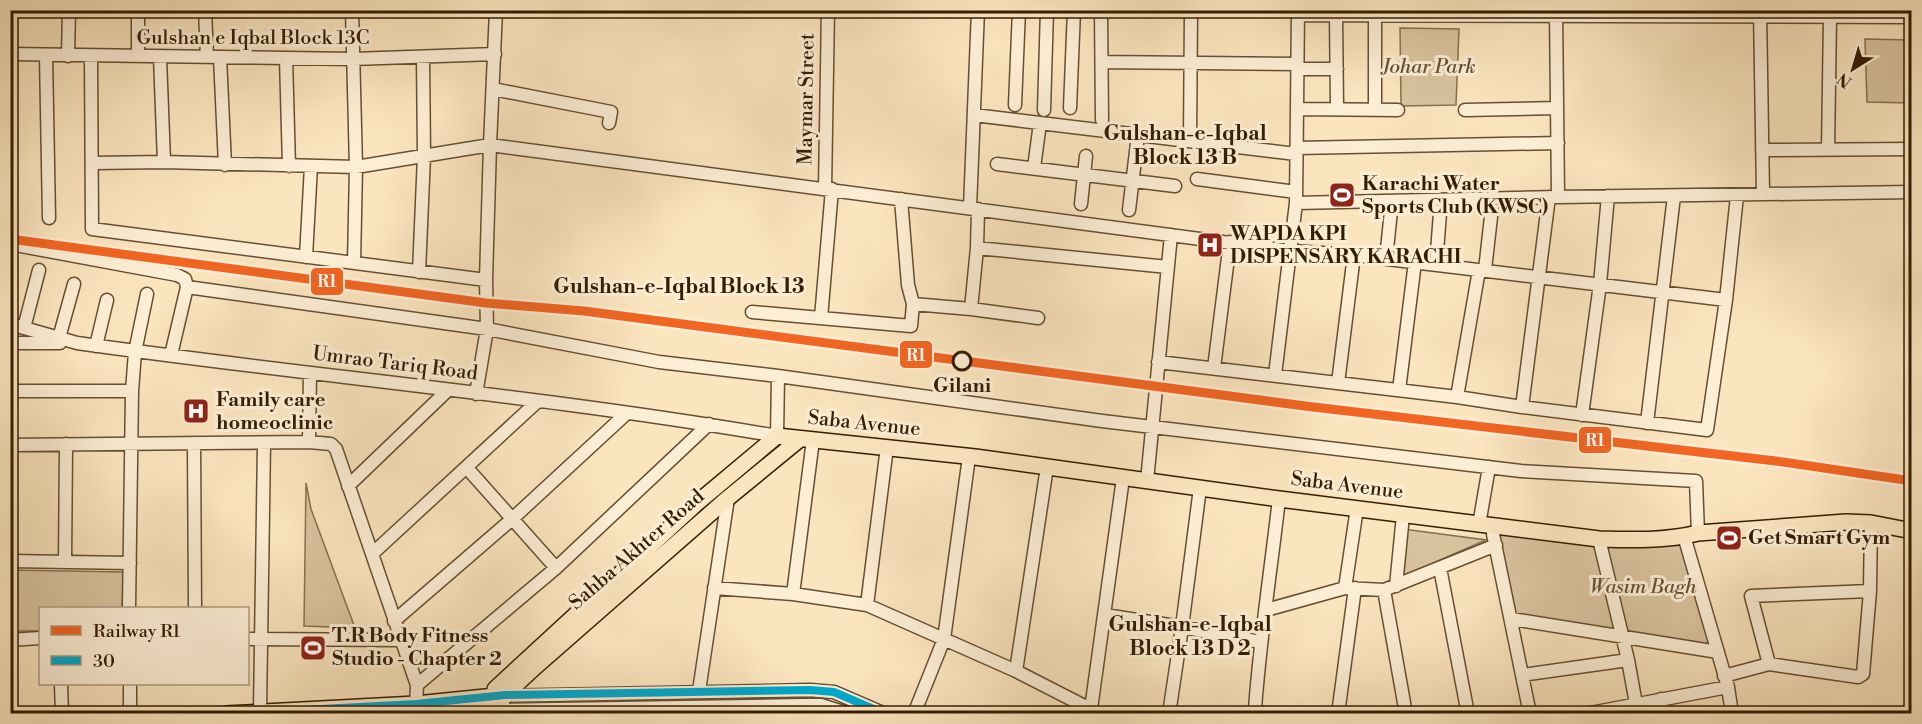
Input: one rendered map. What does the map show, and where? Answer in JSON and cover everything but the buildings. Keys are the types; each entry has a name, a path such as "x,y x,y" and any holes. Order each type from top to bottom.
{"main road":[{"name":"Saba Avenue","path":"777,436 1047,466 1279,499 1599,539 1642,540 1846,522 1871,523 1911,531"},
{"name":"Sahba Akhter Road","path":"499,704 531,663 697,503 777,436"},
{"name":"Sahba Akhter Road","path":"531,663 728,498 806,439"},
{"path":"226,714 416,704 499,704"},
{"path":"456,714 499,704"}],"street":[{"path":"68,56 69,10"},
{"path":"138,10 138,56"},
{"path":"204,10 207,57"},
{"path":"352,10 356,167 354,263"},
{"path":"476,394 487,329 486,280 496,10"},
{"name":"Maymar Street","path":"821,318 829,189 828,10"},
{"path":"971,309 977,248 974,209 974,115 978,10"},
{"path":"1015,105 1019,10"},
{"path":"1044,110 1047,10"},
{"path":"1070,108 1074,10"},
{"path":"1101,10 1102,120"},
{"path":"1190,141 1191,10"},
{"path":"1275,375 1296,197 1298,13 1335,15 1760,14 1911,17"},
{"path":"1522,407 1539,277 1554,197 1558,143 1556,13"},
{"path":"1760,14 1763,194"},
{"path":"1335,15 1337,110"},
{"path":"1374,110 1375,15"},
{"path":"1828,150 1830,16"},
{"name":"Gulshan e Iqbal Block 13C","path":"10,54 354,59 495,54"},
{"path":"46,56 49,218"},
{"path":"91,56 92,229 486,280"},
{"path":"160,57 164,162"},
{"path":"220,57 225,165"},
{"path":"419,272 424,156 423,57"},
{"path":"286,58 289,166"},
{"path":"1102,62 1336,69"},
{"path":"493,89 610,112 609,123"},
{"path":"1465,110 1557,108"},
{"path":"1297,110 1398,110"},
{"path":"974,115 1190,141 1296,151 1558,143"},
{"path":"1034,168 1040,123"},
{"path":"1129,210 1138,135"},
{"path":"93,163 164,162 356,167 490,145 1171,235 1726,300"},
{"path":"1762,150 1911,149"},
{"path":"1081,204 1086,156"},
{"path":"997,164 1175,186"},
{"path":"306,256 311,166"},
{"path":"1197,178 1296,197 1392,201 1911,192"},
{"path":"1582,415 1600,284 1608,196"},
{"path":"1647,423 1674,196"},
{"path":"1158,362 1457,397 1707,430 1726,300 1737,196"},
{"path":"752,312 910,326 913,304 908,285 901,199"},
{"path":"1457,397 1482,270 1493,199"},
{"path":"1436,265 1441,200"},
{"path":"1386,259 1392,201"},
{"path":"1147,481 1171,235"},
{"path":"1214,368 1230,242"},
{"path":"10,244 177,275 185,279 187,287 171,355"},
{"path":"977,248 1168,267"},
{"path":"1338,383 1354,255"},
{"path":"1398,390 1415,262"},
{"path":"24,328 39,270"},
{"path":"59,338 74,284"},
{"path":"187,287 487,329 659,362 778,376 1102,421 1578,476 1696,481 1691,534 1732,714"},
{"path":"129,607 132,391 135,352 147,294"},
{"path":"96,346 107,300"},
{"path":"913,304 1038,318"},
{"name":"Umrao Tariq Road","path":"10,324 76,343 135,352 538,401 709,424 777,436"},
{"path":"10,343 76,343"},
{"path":"309,442 310,373"},
{"path":"777,436 778,376"},
{"path":"348,486 448,390"},
{"path":"10,391 132,391"},
{"path":"372,554 538,401"},
{"path":"394,621 512,520 627,413"},
{"path":"417,685 556,567 709,424"},
{"path":"793,594 806,439"},
{"path":"10,444 309,442 331,444 336,449 417,685 416,704"},
{"path":"194,443 195,607"},
{"path":"260,711 264,443"},
{"path":"65,562 66,444"},
{"path":"867,605 887,447"},
{"path":"914,714 944,639 969,457"},
{"path":"1016,671 1047,466"},
{"path":"1489,467 1486,526 1493,534 1496,545 1530,714"},
{"path":"467,468 556,567"},
{"path":"714,588 793,594 867,605 1016,671 1095,711 1123,478"},
{"path":"1169,714 1200,488"},
{"path":"699,691 728,498"},
{"path":"1265,714 1255,709 1260,642 1279,499"},
{"path":"1338,714 1357,508"},
{"path":"1403,515 1390,588 1406,714"},
{"path":"1585,714 1661,699 1726,681 1769,664 1861,676 1870,591 1871,523"},
{"path":"1599,539 1628,660 1636,704"},
{"path":"1266,610 1350,588 1390,588 1496,545"},
{"path":"10,561 130,562"},
{"path":"1440,568 1468,714"},
{"path":"1769,664 1751,596 1870,591"},
{"path":"1105,615 1260,642"},
{"path":"1512,619 1718,652"},
{"path":"10,640 39,638"},
{"path":"249,639 401,640"},
{"path":"1522,675 1628,660"},
{"path":"61,685 62,714"},
{"path":"130,685 130,714"},
{"path":"499,704 699,691 810,690 834,692 885,714"},
{"path":"1661,699 1663,714"},
{"path":"499,704 691,710 708,705 767,709 835,708 849,714"}],"green space":[{"name":"Johar Park","path":"1400,28 1459,29 1456,105 1401,106"},
{"path":"1865,39 1911,40 1911,103 1867,102"},
{"path":"306,483 311,509 355,628 304,626"},
{"name":"Wasim Bagh","path":"1494,527 1680,537 1718,652 1512,619"},
{"path":"1403,529 1486,540 1399,578"},
{"path":"11,570 124,572 122,607 39,607 39,631 11,631"}],"rail line":[{"name":"R1","path":"10,239 486,303 584,311 1313,407 1776,461 1912,481"}],"transit line":[{"name":"30","path":"226,714 416,704 505,695 810,690 834,692 885,714"}],"place":[{"name":"Karachi Water Sports Club (KWSC)","path":"1342,195"},
{"name":"WAPDA KPI DISPENSARY KARACHI","path":"1210,245"},
{"name":"Gilani","path":"962,361"},
{"name":"Family care homeoclinic","path":"196,411"},
{"name":"Get Smart Gym","path":"1729,538"},
{"name":"T.R Body Fitness Studio - Chapter 2","path":"313,648"}],"district":[{"name":"Gulshan-e-Iqbal Block 13 B","path":"1185,146"},
{"name":"Gulshan-e-Iqbal Block 13","path":"679,287"},
{"name":"Gulshan-e-Iqbal Block 13 D 2","path":"1190,637"}]}
